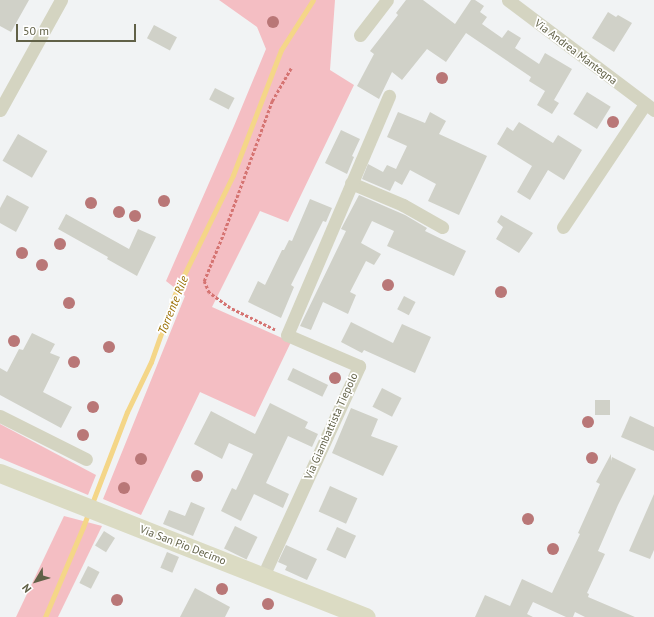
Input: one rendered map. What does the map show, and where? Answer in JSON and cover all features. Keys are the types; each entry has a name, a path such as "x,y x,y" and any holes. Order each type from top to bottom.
{"street":[{"path":"0,110 60,0"},
{"path":"360,35 387,0"},
{"name":"Via Andrea Mantegna","path":"508,0 649,107 562,227"},
{"path":"287,335 389,96"},
{"path":"351,183 403,205 442,227"},
{"name":"Via Giambattista Tiepolo","path":"264,576 358,366 287,335"},
{"path":"0,416 86,459"},
{"name":"Via San Pio Decimo","path":"0,473 366,617"}],"path":[{"path":"287,335 230,308 209,293 204,282 223,235 272,101 291,68"}],"shaded area":[{"path":"219,0 335,0 330,70 354,85 288,222 260,211 212,307 291,342 255,417 200,392 141,515 103,499 185,296 166,281 266,49 257,27"},
{"path":"0,424 96,475 88,495 0,458"},
{"path":"64,516 102,526 58,617 16,617"}],"building":[{"path":"0,0 29,0 11,32 0,26"},
{"path":"406,0 423,0 455,24 471,0 475,0 484,6 480,12 487,17 482,24 502,38 508,30 521,38 515,48 539,64 545,53 572,69 554,100 559,103 552,114 537,105 545,91 529,81 531,77 466,33 446,62 427,49 402,80 392,72 379,99 357,86 374,54 370,51 398,15 396,13"},
{"path":"608,12 616,17 618,15 632,23 614,52 592,38"},
{"path":"154,25 177,37 170,50 147,38"},
{"path":"215,88 235,98 229,110 209,100"},
{"path":"587,92 611,107 597,129 573,114"},
{"path":"398,112 425,123 430,112 446,121 439,134 487,156 459,215 428,201 436,184 410,170 402,185 395,181 390,191 362,179 368,164 383,172 387,165 396,169 407,146 387,137"},
{"path":"519,122 553,143 558,135 582,150 564,180 548,170 530,200 517,192 532,166 497,144 507,127 513,131"},
{"path":"341,130 360,139 352,156 354,157 347,174 325,163"},
{"path":"18,134 47,151 32,178 2,161"},
{"path":"7,195 29,207 16,232 0,223 0,208"},
{"path":"359,195 405,215 427,228 425,231 466,251 454,276 387,246 394,231 372,221 361,243 381,254 374,265 366,261 350,292 356,295 348,314 323,302 311,330 300,326 346,231 341,229"},
{"path":"310,199 332,208 326,222 323,221 291,285 294,287 281,318 248,302 258,281 265,285 282,250 284,250 289,240 292,241"},
{"path":"66,214 129,249 138,229 156,237 137,276 107,259 108,257 58,229"},
{"path":"501,215 533,233 519,253 496,239 503,227 497,222"},
{"path":"404,296 416,302 409,315 397,309"},
{"path":"351,322 393,343 402,324 431,337 415,373 364,350 362,353 341,342"},
{"path":"32,333 55,344 50,353 60,357 43,392 72,407 61,428 0,395 0,368 7,372 19,349 23,350"},
{"path":"293,368 328,385 322,397 287,380"},
{"path":"382,388 402,398 392,417 372,407"},
{"path":"595,400 610,400 610,415 595,415"},
{"path":"270,403 308,422 305,428 318,434 312,447 288,436 266,483 289,494 283,508 254,494 241,521 221,511 232,488 236,490 253,454 229,443 222,459 194,444 211,411 255,434"},
{"path":"351,408 378,419 371,436 398,446 383,476 332,453"},
{"path":"630,416 654,427 654,451 621,437"},
{"path":"611,454 611,461 612,457 636,469 598,551 605,554 587,593 589,594 588,597 635,617 585,617 575,612 573,617 566,617 533,602 527,614 533,617 475,617 485,595 510,606 522,579 552,593 580,534 578,533 600,484 596,482"},
{"path":"330,486 357,498 346,524 319,512"},
{"path":"654,494 654,550 650,559 629,551"},
{"path":"191,502 205,508 193,536 163,524 169,510 185,516"},
{"path":"235,526 257,537 247,559 224,548"},
{"path":"337,527 356,536 345,559 326,550"},
{"path":"104,531 115,538 106,552 95,545"},
{"path":"286,545 317,559 307,580 285,570 287,566 278,562"},
{"path":"167,552 179,557 172,573 160,568"},
{"path":"88,566 100,572 91,589 79,583"},
{"path":"195,588 230,607 225,617 180,617"}],"waterway":[{"name":"Torrente Rile","path":"45,617 83,527 127,412 151,362 176,291 233,175 281,50 313,0"}]}
